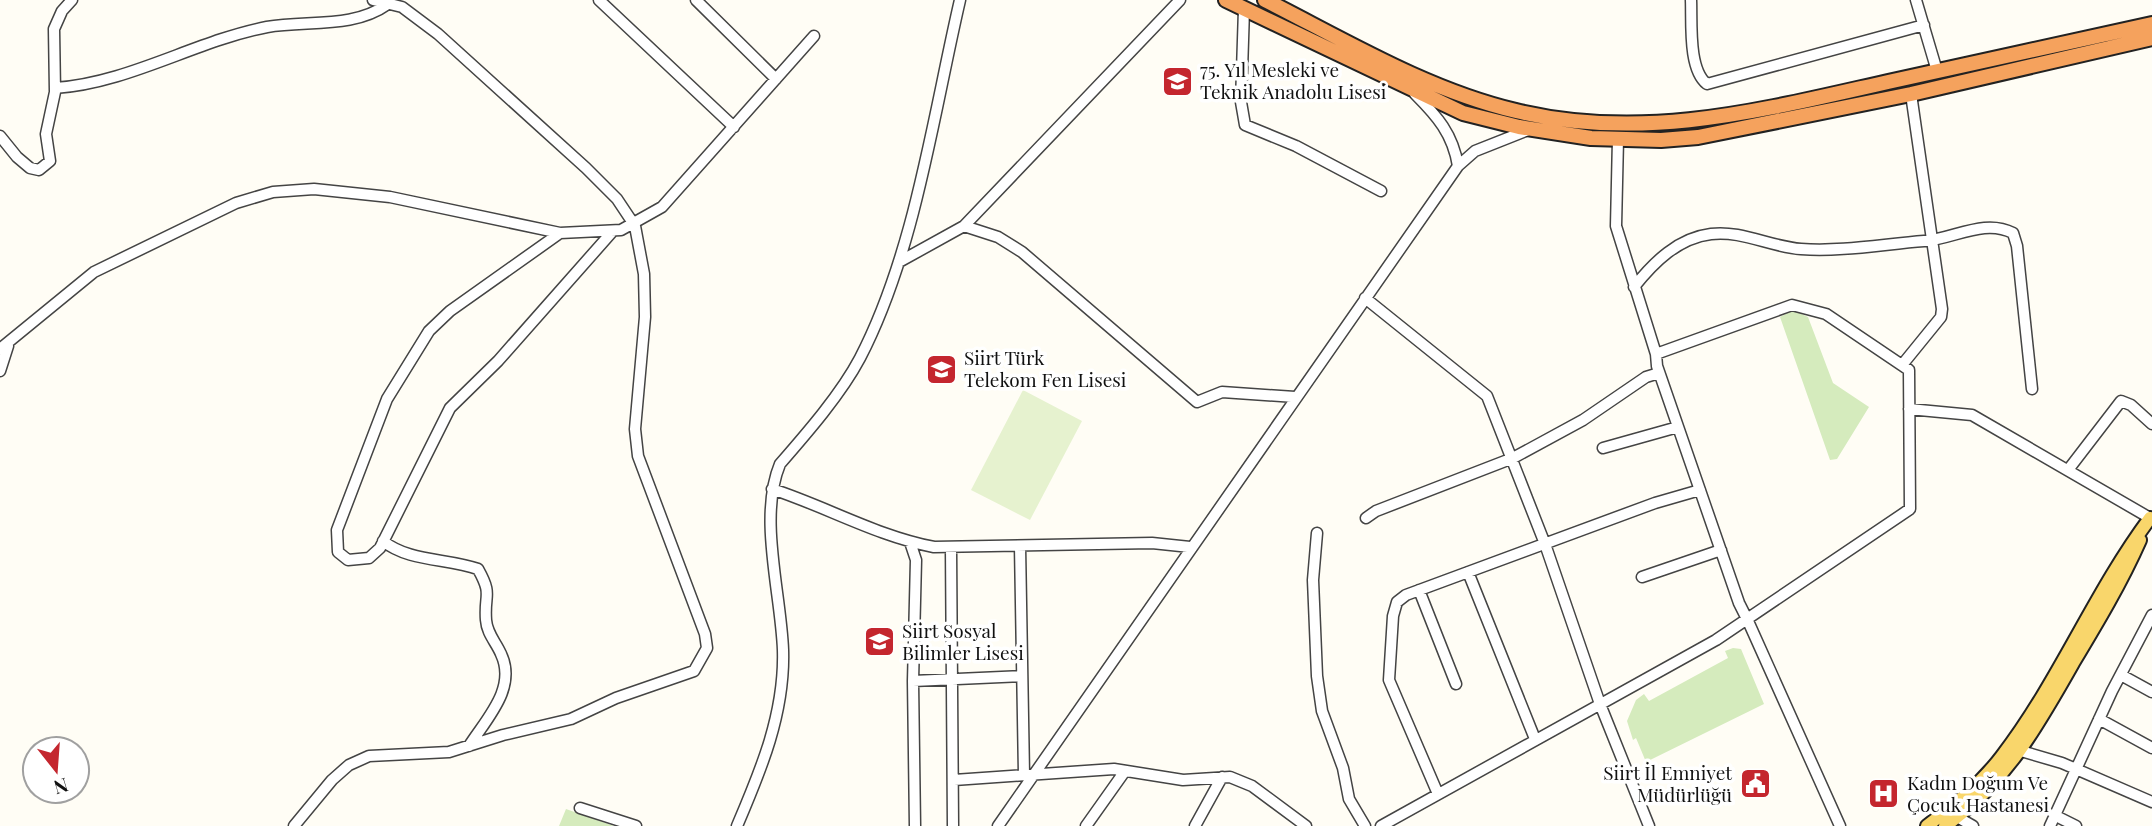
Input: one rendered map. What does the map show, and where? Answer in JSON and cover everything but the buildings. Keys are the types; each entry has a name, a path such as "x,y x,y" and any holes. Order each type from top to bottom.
{"highway":[{"path":"1226,0 1463,113 1533,129 1618,139 1698,137 1910,94 2152,38"},
{"path":"1265,0 1448,91 1517,112 1590,123 1672,124 1714,118 2152,24"}],"main road":[{"path":"1927,826 1986,792 2021,751 2112,596 2151,516"},
{"path":"1945,826 1951,814 2001,757 2050,685 2123,554 2151,516"}],"street":[{"path":"0,136 30,167 39,170 50,161 46,134 55,88 54,29 62,10 72,0"},
{"path":"294,826 332,780 349,765 369,756 449,752 571,719 616,698 694,671 707,648 705,634 636,444 645,317 644,274 635,226 617,199 586,168 415,14 373,0"},
{"path":"599,0 734,127"},
{"path":"696,0 776,79"},
{"path":"737,826 766,757 778,707 783,652 771,512 772,489 780,464 859,360 899,262 960,0"},
{"path":"899,262 964,226 1180,0"},
{"path":"1691,0 1696,66 1700,78 1707,84 1923,25"},
{"path":"1916,0 1937,71"},
{"path":"55,88 100,80 243,33 298,23 347,21 361,18 388,4"},
{"path":"1244,9 1241,102 1245,125 1296,146 1381,191"},
{"path":"0,371 4,347 69,290 94,272 236,203 273,192 314,190 390,197 560,233 612,232 635,226 662,207 814,36"},
{"path":"1412,91 1442,121 1455,147 1458,166"},
{"path":"1902,365 1941,317 1910,94"},
{"path":"998,826 1029,774 1458,166 1475,151 1533,129"},
{"path":"1618,139 1616,226 1656,354 1659,373 1748,621 1840,826"},
{"path":"964,226 998,237 1022,252 1197,402 1222,392 1295,397"},
{"path":"1634,287 1656,260 1692,238 1712,234 1729,234 1801,249 1932,241 1989,226 2012,233 2017,246 2032,389"},
{"path":"560,233 450,311 429,331 387,399 337,530 338,552 348,560 369,558 383,541 450,408 499,361 612,232"},
{"path":"1365,298 1487,396 1545,544 1600,704 1649,826"},
{"path":"1381,826 1748,621 1910,509 1909,370 1826,314 1792,305 1656,354"},
{"path":"1366,517 1376,510 1513,458 1583,420 1646,377 1659,373"},
{"path":"2068,470 2121,401 2131,405 2152,424"},
{"path":"1909,409 1972,415 2151,516"},
{"path":"1603,448 1678,427"},
{"path":"772,489 910,542 951,548 1152,543 1190,548"},
{"path":"1438,794 1390,680 1393,616 1397,602 1406,595 1654,503 1700,490"},
{"path":"1317,533 1313,580 1317,676 1322,711 1343,768 1349,799 1365,826"},
{"path":"383,541 398,553 455,561 478,569 490,590 486,619 508,676 503,693 469,746"},
{"path":"910,542 916,560 913,681 915,826"},
{"path":"1020,547 1021,676 1029,774"},
{"path":"951,548 953,826"},
{"path":"1642,577 1721,550"},
{"path":"1468,572 1535,739"},
{"path":"1419,590 1456,684"},
{"path":"2050,826 2121,675 2149,633 2152,615"},
{"path":"2121,675 2152,692"},
{"path":"913,681 1021,676"},
{"path":"2099,719 2152,748"},
{"path":"2021,751 2075,768 2152,802"},
{"path":"1086,826 1125,771"},
{"path":"954,780 1125,771 1183,780 1222,777 1252,786 1306,826"},
{"path":"1195,826 1222,777"},
{"path":"580,808 636,826"},
{"path":"1951,814 1973,826"},
{"path":"2054,815 2076,826"}],"green space":[{"path":"1793,310 1808,317 1833,383 1869,407 1837,459 1830,460 1780,317"},
{"path":"1023,390 1082,421 1030,520 971,490"},
{"path":"1741,649 1764,704 1646,762 1636,738 1633,740 1627,721 1636,700 1644,694 1649,701 1728,658 1725,651"},
{"path":"566,809 614,826 559,826"}],"place":[{"name":"75. Yıl Mesleki ve Teknik Anadolu Lisesi","path":"1177,81"},
{"name":"Siirt Türk Telekom Fen Lisesi","path":"941,369"},
{"name":"Siirt Sosyal Bilimler Lisesi","path":"879,642"},
{"name":"Siirt İl Emniyet Müdürlüğü","path":"1755,784"},
{"name":"Kadın Doğum Ve Çocuk Hastanesi","path":"1884,794"}]}
